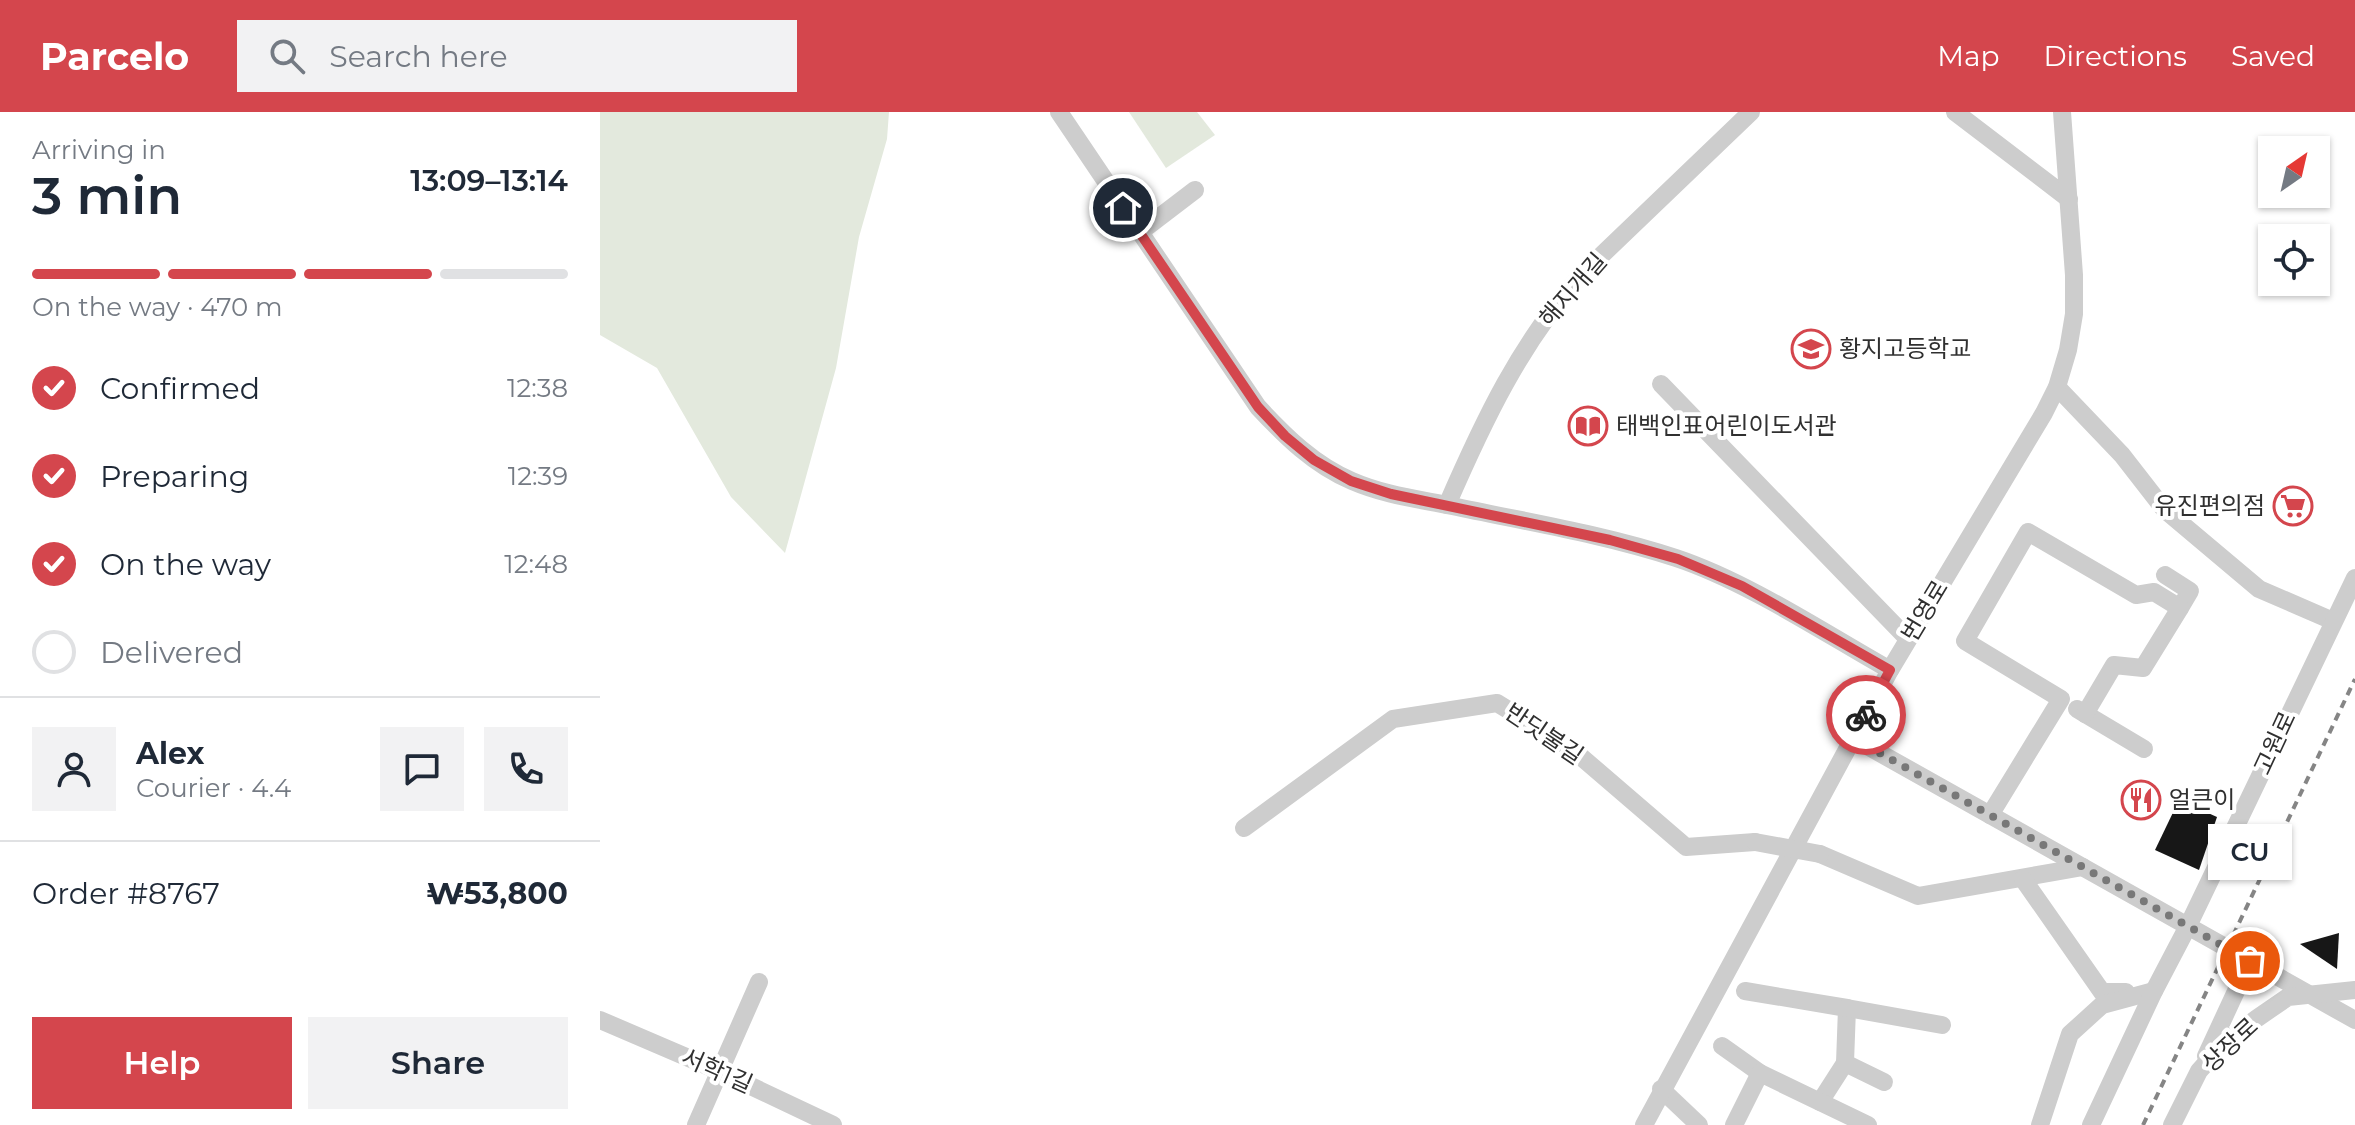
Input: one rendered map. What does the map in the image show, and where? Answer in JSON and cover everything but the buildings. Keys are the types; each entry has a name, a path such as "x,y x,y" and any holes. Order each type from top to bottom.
{"street":[{"path":"1059,112 1258,407 1285,436 1314,460 1351,481 1391,494 1610,540 1678,559 1742,586 1890,670"},
{"name":"해지개길","path":"1447,505 1482,423 1531,339 1558,300 1751,112"},
{"path":"1955,112 2069,199"},
{"name":"번영로","path":"1644,1125 1890,670 2057,387 2074,314 2062,112"},
{"path":"1140,232 1195,190"},
{"path":"1661,384 1908,639"},
{"path":"2057,387 2122,455 2164,509 2259,589 2333,621"},
{"path":"2144,749 1965,641 2028,532 2136,595 2154,592 2180,608"},
{"path":"2085,714 2114,665 2143,668 2190,591 2165,575"},
{"name":"고원로","path":"2091,1125 2355,578"},
{"path":"1990,815 2061,699"},
{"name":"반딧불길","path":"1244,828 1393,719 1497,703 1572,749 1686,847 1755,842 1820,854 1918,896 2023,879"},
{"path":"1853,738 2355,1020"},
{"path":"2083,867 2023,879 2102,992 2154,991"},
{"path":"2199,1071 2250,961"},
{"path":"696,1125 759,982"},
{"name":"상장로","path":"2172,1125 2199,1071 2225,1042 2288,997 2355,990"},
{"path":"1745,991 1942,1025"},
{"path":"2040,1125 2070,1034 2102,1005 2154,991"},
{"path":"1820,1102 1845,1063 1847,1008"},
{"name":"서학1길","path":"600,1020 833,1125"},
{"path":"1722,1046 1760,1073 1868,1125"},
{"path":"1845,1063 1884,1082"},
{"path":"1734,1125 1760,1073"},
{"path":"1661,1089 1699,1125"}],"shaded area":[{"path":"600,112 889,112 887,139 859,237 836,368 785,553 731,497 657,368 600,335"},
{"path":"1129,112 1197,112 1215,135 1166,168"}],"railway":[{"path":"2143,1125 2355,679"}],"way so far":[{"path":"1866,715 1853,738 2250,961"}],"place":[{"name":"황지고등학교","path":"1811,349"},
{"name":"태백인표어린이도서관","path":"1588,426"},
{"name":"유진편의점","path":"2293,506"},
{"name":"얼큰이","path":"2141,800"},
{"name":"CU","path":"2250,961"}],"route":[{"path":"1123,208 1258,407 1285,436 1314,460 1351,481 1391,494 1610,540 1678,559 1742,586 1890,670 1866,715"}]}
